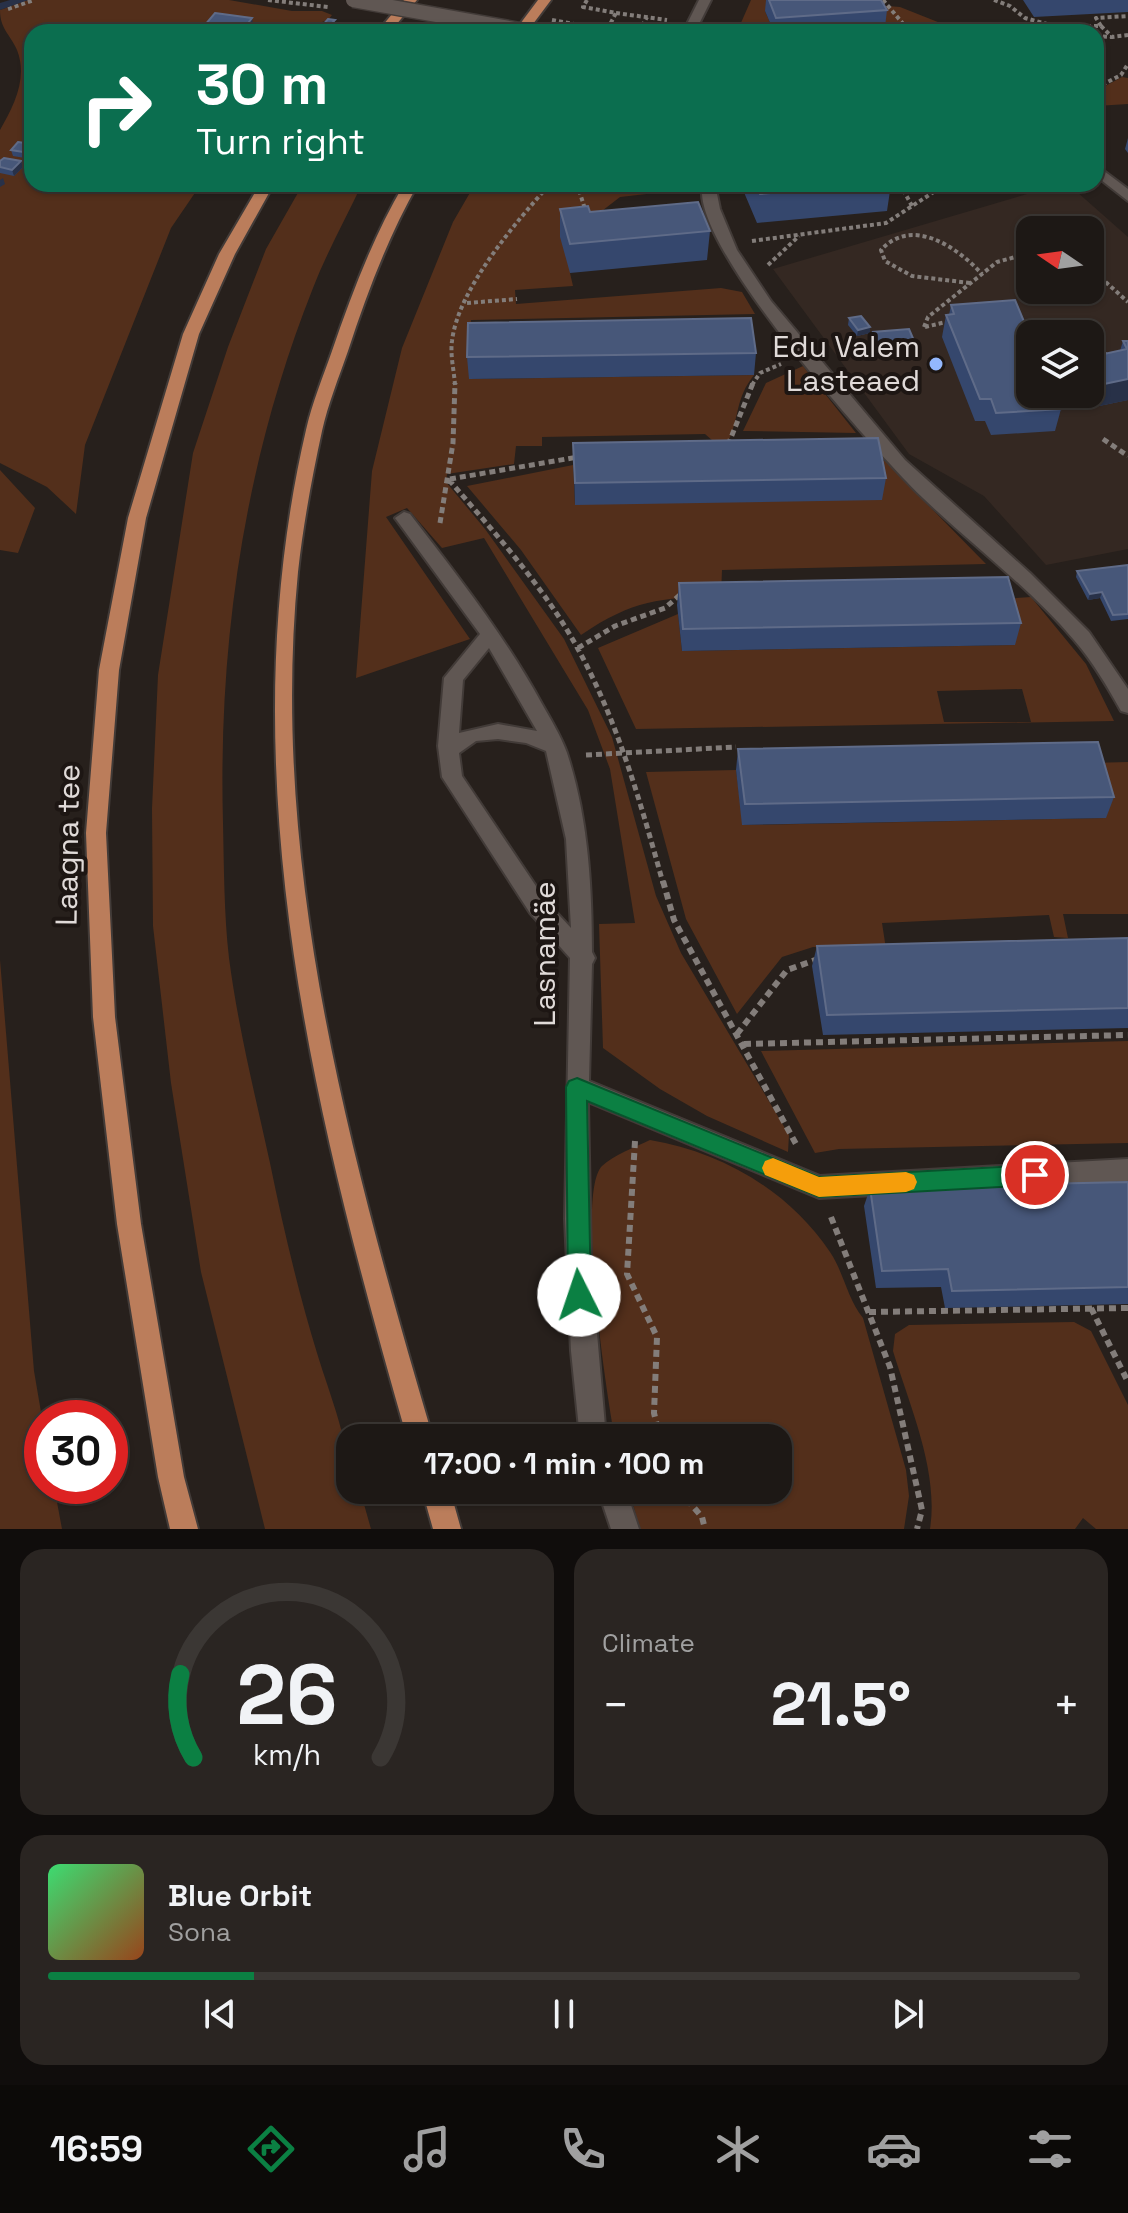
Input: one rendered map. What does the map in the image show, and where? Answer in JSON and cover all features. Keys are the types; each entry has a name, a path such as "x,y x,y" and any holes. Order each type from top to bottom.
{"main road":[{"path":"390,24 411,0"},
{"path":"526,24 545,0"},
{"name":"Laagna tee","path":"184,1529 171,1477 129,1224 104,1017 96,833 109,670 137,518 191,334 227,254 262,192"},
{"path":"407,192 339,340 313,425 295,530 282,671 285,813 304,970 340,1148 416,1424"},
{"path":"440,1504 447,1529"}],"street":[{"path":"353,0 486,24"},
{"path":"693,24 705,0"},
{"path":"1104,176 1128,197"},
{"path":"709,192 711,210 743,278 900,465 1050,601 1115,679 1128,706"},
{"name":"Lasnamäe","path":"404,518 490,635 528,695 555,750 579,848 584,958 577,1087 577,1266 592,1424"},
{"path":"490,635 454,678 449,750 452,777 538,907 584,958"},
{"path":"449,750 461,737 486,732 515,733 555,750"},
{"path":"577,1087 819,1187 1128,1170"},
{"path":"617,1504 625,1529"}],"path":[{"path":"8,9 34,0"},
{"path":"268,0 329,7"},
{"path":"587,0 583,7 670,21"},
{"path":"883,0 903,24"},
{"path":"994,0 1010,6 1025,18 1052,24"},
{"path":"610,24 616,13"},
{"path":"1100,24 1096,18 1128,16"},
{"path":"643,24 647,17"},
{"path":"1104,29 1112,37"},
{"path":"1104,36 1128,37"},
{"path":"1104,84 1121,75 1128,64"},
{"path":"433,557 449,480 456,393 452,338 466,303 490,259 544,192"},
{"path":"580,192 588,219"},
{"path":"904,192 912,206"},
{"path":"727,244 886,223 934,192"},
{"path":"743,278 765,268 800,235"},
{"path":"970,283 912,276 885,261 881,250 889,240 916,235 941,241 971,261 982,274"},
{"path":"958,321 924,327 928,317 997,262 1016,257"},
{"path":"1104,281 1128,302"},
{"path":"466,303 517,299"},
{"path":"1011,318 1016,320"},
{"path":"1104,354 1115,359"},
{"path":"724,453 739,428 749,393 759,375 785,362 808,356"},
{"path":"1103,439 1128,456"},
{"path":"449,480 581,456"},
{"path":"449,480 510,550 578,648 624,754 674,920 819,1187 890,1367 922,1510 917,1529"},
{"path":"578,648 615,626 665,608 685,590"},
{"path":"555,750 624,754 736,747"},
{"path":"737,1034 787,970 809,960 824,959"},
{"path":"744,1044 1128,1035"},
{"path":"636,1112 627,1274 657,1337 654,1413 657,1424"},
{"path":"1091,1308 1128,1382"},
{"path":"869,1312 1128,1308"},
{"path":"691,1504 702,1517 705,1529"}],"shaded area":[{"path":"28,0 229,0 292,11 322,11 332,15 316,24 24,24 24,192 196,192 171,228 85,445 76,514 47,487 0,463 0,130 14,102 21,71 17,50 4,27 0,10"},
{"path":"751,0 803,0 765,11 771,24 740,24"},
{"path":"814,0 900,7 943,24 876,24"},
{"path":"1122,77 1128,78 1128,104 1104,106 1104,87"},
{"path":"298,192 358,192 318,275 289,353 253,484 231,618 225,686 223,823 225,908 237,1010 297,1283 339,1424 336,1424 336,1504 364,1504 371,1529 265,1529 201,1272 171,1083 153,926 152,809 158,675 193,453 228,347 266,249"},
{"path":"470,192 664,192 620,197 589,221 570,273 573,286 515,290 516,304 721,288 742,292 755,314 471,320 469,379 754,375 744,392 728,442 713,441 705,434 542,437 542,446 516,446 514,464 447,474 446,482 485,529 564,639 612,737 656,896 681,953 789,1135 788,1152 707,1116 660,1089 603,1048 599,924 635,923 610,769 588,710 484,538 442,548 407,508 386,517 470,639 356,678 372,471 402,348 453,222"},
{"name":"Edu Valem Lasteaed","path":"1034,192 1077,192 1128,237 1128,549 1046,565 984,496 909,454 773,269"},
{"path":"803,366 856,433 743,431 766,383"},
{"path":"874,460 885,461 986,564 722,570 721,595 648,603 617,614 581,635 521,550 467,486 573,465 575,505"},
{"path":"0,470 35,508 18,553 0,550"},
{"path":"1031,597 1086,664 1114,721 636,729 598,648 678,614 682,651 1014,645 1002,599","holes":["1022,689 1031,722 944,722 937,691"]},
{"path":"1128,762 1128,914 1063,914 1068,938 1054,937 1049,915 882,923 886,949 813,947 782,957 737,1014 686,919 646,772 736,770 743,825 1105,818 1090,763"},
{"path":"0,960 39,1400 24,1400 24,1504 57,1504 62,1529 0,1529"},
{"path":"1128,1041 1128,1143 839,1149 815,1153 761,1051"},
{"path":"650,1140 703,1154 728,1165 752,1178 795,1210 830,1252 863,1318 906,1470 909,1496 904,1529 640,1529 633,1504 792,1504 792,1424 613,1424 596,1297 592,1214 595,1184 602,1166"},
{"path":"1074,1322 1091,1331 1128,1405 1128,1529 1096,1529 1083,1518 1075,1529 930,1529 932,1507 927,1462 893,1351 895,1334 909,1325"}],"building":[{"path":"769,0 881,0 887,10 776,18"},
{"path":"215,13 252,18 247,24 206,24"},
{"path":"18,142 24,143 24,152 11,150"},
{"path":"4,158 21,161 12,170 0,167 0,161"},
{"path":"698,202 710,231 570,244 560,209 588,206 590,212"},
{"path":"1015,300 1023,320 1016,320 1016,408 1061,409 996,413 991,399 980,399 946,315 954,314 951,305"},
{"path":"861,316 870,327 858,330 849,318"},
{"path":"751,318 756,353 467,357 468,323"},
{"path":"909,329 915,343 878,346 873,332"},
{"path":"1123,341 1128,341 1128,379 1104,384 1104,354 1127,349"},
{"path":"878,438 886,478 575,483 573,443"},
{"path":"1128,565 1128,614 1113,615 1102,592 1090,594 1077,571"},
{"path":"1008,577 1021,623 683,629 679,583"},
{"path":"1098,742 1114,797 745,804 738,749"},
{"path":"1128,938 1128,1008 827,1015 817,946"},
{"path":"1128,1182 1128,1287 952,1291 948,1269 882,1271 870,1188"}],"slow traffic":[{"path":"773,1168 819,1187 906,1182"}],"place":[{"name":"Edu Valem Lasteaed","path":"936,364"}],"route":[{"path":"579,1295 577,1087 819,1187 1035,1175"}]}
